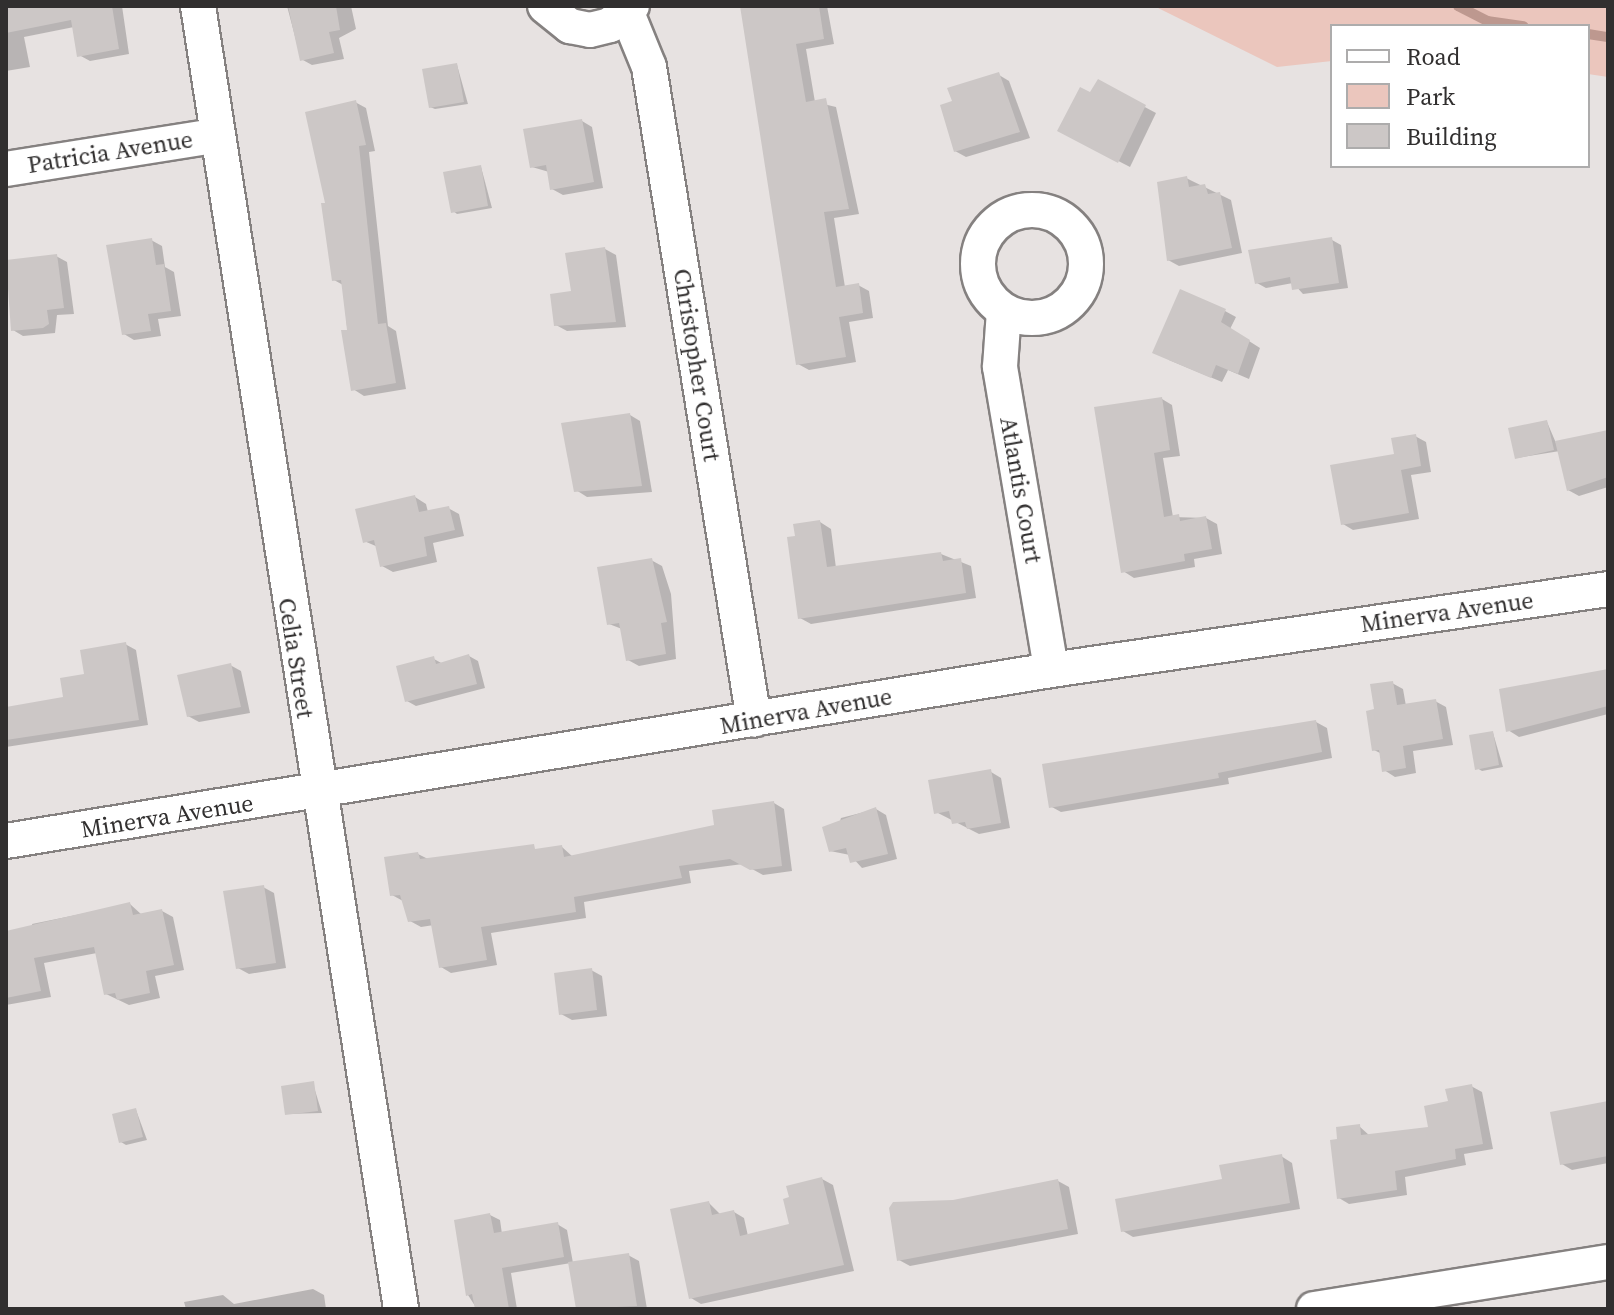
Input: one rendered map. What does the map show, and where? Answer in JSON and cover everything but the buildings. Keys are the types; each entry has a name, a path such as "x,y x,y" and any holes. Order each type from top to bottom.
{"street":[{"name":"Celia Street","path":"198,6 214,136 401,1309"},
{"name":"Christopher Court","path":"545,6 570,26 590,30 610,25 629,10 649,67 754,720"},
{"name":"Patricia Avenue","path":"6,169 214,136"},
{"name":"Atlantis Court","path":"1004,311 1000,367 1051,670"},
{"name":"Minerva Avenue","path":"6,841 318,793 1051,670 1608,589"},
{"path":"1314,1309 1608,1262"}],"green space":[{"path":"1154,6 1608,6 1608,77 1590,74 1590,24 1330,24 1330,61 1277,67"}],"waterway":[{"path":"1458,6 1487,21 1509,24"},
{"path":"1590,34 1608,37"}]}
